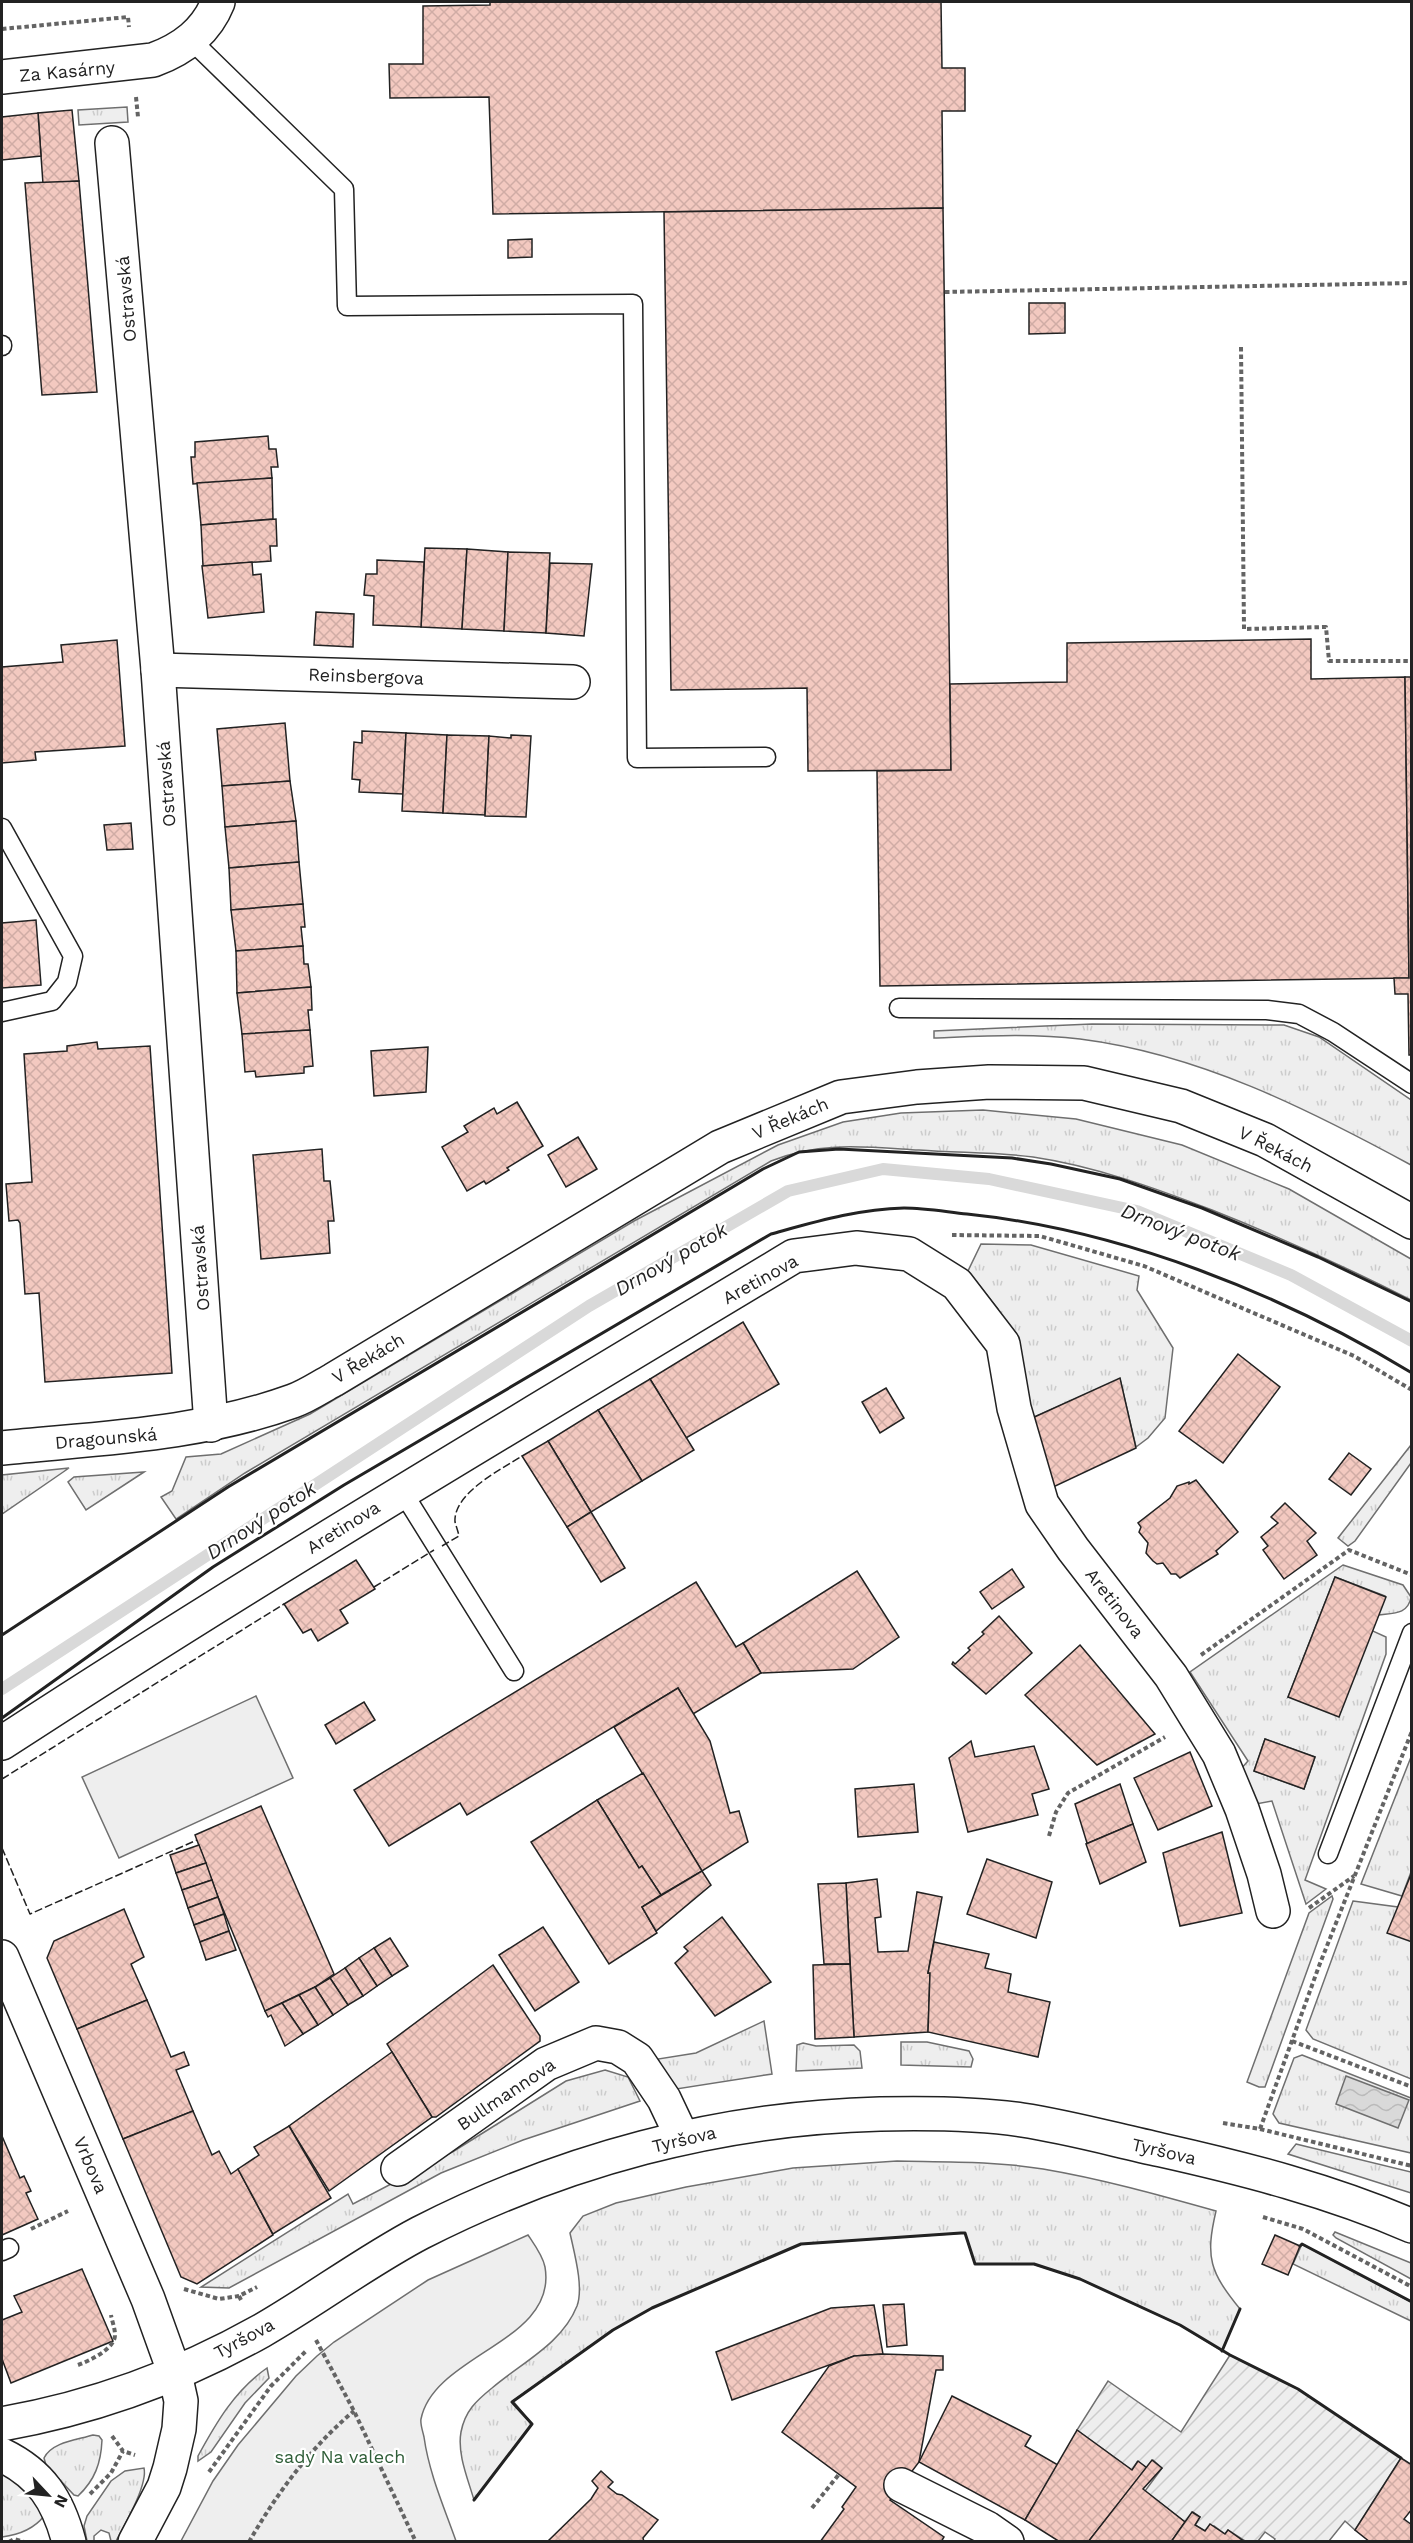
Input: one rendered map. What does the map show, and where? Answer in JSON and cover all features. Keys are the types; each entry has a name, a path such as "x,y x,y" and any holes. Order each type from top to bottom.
{"street":[{"name":"Za Kasárny","path":"2,77 153,60 172,53 191,40 209,19 218,2"},
{"name":"Ostravská","path":"112,143 158,670 211,1425"},
{"name":"Reinsbergova","path":"158,670 573,682"},
{"name":"V Řekách","path":"211,1425 295,1401 720,1148 841,1097 917,1087 989,1082 1084,1083 1181,1106 1264,1140 1412,1222"},
{"name":"Aretinova","path":"2,1743 136,1656 402,1491 794,1256 856,1248 909,1254 957,1284 1003,1344 1014,1408 1042,1504 1073,1549 1171,1676 1219,1755 1242,1809 1264,1874 1273,1911"},
{"name":"Dragounská","path":"2,1448 168,1432 211,1425"},
{"name":"Vrbova","path":"2,1957 148,2299 175,2374 181,2401 179,2429 170,2468 164,2487 135,2541"},
{"name":"Bullmannova","path":"398,2169 546,2064 596,2043 618,2047 637,2059 664,2099 682,2137"},
{"name":"Tyršova","path":"2,2424 100,2402 175,2374 261,2331 416,2235 492,2198 578,2166 682,2137 766,2122 849,2115 925,2113 1021,2120 1220,2164 1293,2183 1368,2207 1412,2226"},
{"path":"2,2455 19,2463 48,2490 62,2516 69,2541"},
{"path":"901,2484 990,2537"}],"lane":[{"path":"191,40 344,189 347,306 633,304 637,758 766,757"},
{"path":"2,828 73,956 67,982 52,1001 2,1012"},
{"path":"899,1008 1255,1010 1299,1014 1333,1032 1412,1084"},
{"path":"402,1491 514,1671"},
{"path":"1328,1854 1412,1632"}],"path":[{"path":"945,292 1412,283"},
{"path":"1241,347 1244,629 1326,627 1329,661 1412,661"},
{"path":"909,1254 933,1235 1040,1236 1144,1266 1354,1356 1412,1390"},
{"path":"1171,1676 1349,1551 1412,1575"},
{"path":"1049,1836 1056,1812 1068,1793 1197,1719"},
{"path":"1412,1731 1260,2129 1412,2166"},
{"path":"1292,2041 1412,2087"},
{"path":"5,2249 12,2239 68,2211"},
{"path":"1259,2216 1303,2229 1412,2287"},
{"path":"86,2362 112,2437 123,2451 203,2480 271,2386 285,2369 317,2340 354,2411 416,2541"},
{"path":"249,2541 268,2508 318,2445 354,2411"},
{"path":"812,2508 840,2473"},
{"path":"9,2541 14,2539 24,2541"}],"green space":[{"path":"127,107 128,122 79,125 78,110"},
{"path":"1092,1024 1284,1025 1319,1037 1411,1100 1411,1165 1292,1104 1210,1071 1167,1057 1124,1046 1062,1037 934,1038 934,1031"},
{"path":"983,1110 1076,1119 1182,1145 1289,1189 1411,1259 1411,1300 1313,1253 1212,1210 1146,1186 1079,1166 1033,1157 991,1153 862,1147 807,1150 771,1161 245,1473 176,1519 161,1497 172,1491 186,1457 221,1454 310,1414 634,1221 778,1145 843,1122 901,1113"},
{"path":"981,1244 1031,1245 1139,1276 1137,1290 1173,1348 1165,1418 1148,1438 1136,1447 1120,1379 1030,1419 998,1309 968,1271"},
{"path":"1411,1445 1411,1463 1355,1541 1348,1546 1338,1538"},
{"path":"69,1468 2,1514 2,1475"},
{"path":"144,1472 86,1510 68,1482 74,1477"},
{"path":"1343,1565 1403,1585 1411,1597 1407,1607 1403,1610 1378,1615 1385,1596 1335,1577 1288,1697 1373,1631 1386,1637 1386,1654 1305,1880 1326,1889 1306,1904 1272,1801 1256,1804 1240,1770 1248,1761 1190,1672","holes":["1265,1739 1315,1757 1304,1789 1254,1771"]},
{"path":"256,1696 293,1778 119,1858 82,1777"},
{"path":"1411,1757 1411,1872 1402,1896 1361,1884"},
{"path":"1332,1896 1333,1899 1265,2087 1247,2082 1309,1913"},
{"path":"1353,1901 1398,1907 1411,1942 1411,2079 1313,2039 1306,2030"},
{"path":"764,2021 772,2074 670,2090 658,2059 696,2053"},
{"path":"901,2042 927,2042 969,2051 973,2059 971,2067 901,2065"},
{"path":"803,2043 816,2046 854,2045 860,2051 862,2068 796,2071 797,2045"},
{"path":"1302,2055 1411,2098 1411,2153 1279,2123 1273,2114 1294,2058"},
{"path":"605,2070 628,2077 640,2101 523,2140 441,2173 229,2288 201,2287 348,2194 353,2204 454,2151 566,2081"},
{"path":"1296,2144 1411,2172 1411,2193 1288,2154"},
{"path":"897,2161 1025,2166 1109,2182 1216,2211 1211,2241 1213,2264 1222,2285 1240,2309 1222,2351 1180,2325 1080,2279 1033,2264 975,2264 965,2233 801,2244 652,2308 613,2330 513,2401 532,2424 474,2500 460,2449 465,2418 481,2397 540,2352 570,2319 577,2306 579,2289 578,2269 570,2233 583,2216 616,2203 686,2187 793,2168"},
{"path":"1335,2232 1411,2263 1411,2279 1336,2238 1333,2235"},
{"name":"sady Na valech","path":"528,2235 545,2267 544,2292 533,2313 515,2331 448,2378 431,2397 421,2419 433,2477 456,2541 181,2541 213,2481 238,2445 296,2376 317,2356 334,2342 428,2280"},
{"path":"1302,2244 1411,2302 1411,2321 1293,2264"},
{"path":"1230,2355 1298,2389 1401,2458 1355,2530 1345,2521 1329,2541 1274,2541 1275,2539 1265,2532 1258,2541 1245,2541 1228,2530 1225,2534 1214,2526 1205,2531 1195,2525 1200,2517 1193,2512 1185,2522 1145,2491 1162,2468 1153,2460 1147,2468 1137,2462 1132,2470 1077,2430 1108,2381 1181,2432"},
{"path":"267,2368 269,2378 245,2403 211,2452 198,2461 198,2456 227,2408 245,2386"},
{"path":"93,2435 99,2436 102,2440 98,2464 89,2484 78,2496 74,2495 46,2465 44,2458 59,2445"},
{"path":"144,2468 139,2495 116,2541 111,2541 109,2533 101,2530 94,2536 94,2541 87,2541 84,2526 87,2516 111,2481 125,2471"},
{"path":"2,2470 21,2482 44,2516 25,2531 2,2537"}],"water":[{"path":"1346,2076 1409,2100 1398,2128 1336,2104"}],"building":[{"path":"490,2 941,2 942,68 965,68 965,111 942,111 943,208 493,214 489,97 390,98 389,64 423,64 423,6 490,5"},
{"path":"72,110 79,181 43,184 38,113"},
{"path":"38,113 41,156 2,160 2,117"},
{"path":"79,181 97,392 42,395 25,183"},
{"path":"943,208 951,770 808,771 807,688 671,690 664,212"},
{"path":"532,239 532,257 508,258 508,240"},
{"path":"1029,303 1065,303 1065,333 1029,334"},
{"path":"268,436 269,449 276,449 278,467 271,467 272,478 193,484 191,457 195,457 195,442"},
{"path":"272,478 273,519 201,525 197,483"},
{"path":"276,519 277,546 270,546 271,561 203,566 201,525"},
{"path":"425,548 467,549 462,629 421,627"},
{"path":"467,549 508,552 504,631 462,629"},
{"path":"508,552 550,553 546,633 504,631"},
{"path":"377,560 424,562 421,627 373,625 374,596 364,595 366,574 377,574"},
{"path":"252,562 253,575 261,574 264,612 208,618 202,566"},
{"path":"550,563 592,564 584,636 546,633"},
{"path":"316,612 354,614 353,647 314,645"},
{"path":"1311,639 1311,679 1405,677 1409,978 880,986 877,771 951,770 950,684 1067,682 1067,643"},
{"path":"117,640 125,746 35,752 36,760 2,763 2,667 63,662 61,645"},
{"path":"1405,677 1412,677 1412,1055 1409,1055 1408,994 1395,994 1394,978 1409,978"},
{"path":"285,723 290,781 222,786 217,729"},
{"path":"362,731 406,733 403,794 359,792 360,780 352,779 354,742 362,743"},
{"path":"406,733 447,735 443,813 402,811"},
{"path":"447,735 489,736 485,815 443,813"},
{"path":"511,735 531,736 526,817 485,816 489,736 511,738"},
{"path":"290,781 296,821 225,827 222,786"},
{"path":"296,821 299,862 229,868 225,827"},
{"path":"131,823 133,849 107,850 104,825"},
{"path":"299,862 303,904 231,910 229,868"},
{"path":"303,904 305,927 301,927 303,946 236,951 231,910"},
{"path":"36,920 41,985 2,988 2,923"},
{"path":"303,946 304,964 308,964 311,987 237,993 236,951"},
{"path":"311,987 312,1010 308,1010 310,1030 242,1034 237,993"},
{"path":"310,1030 313,1066 304,1067 304,1073 256,1077 255,1071 245,1072 242,1034"},
{"path":"97,1042 98,1049 150,1046 172,1373 45,1382 39,1293 25,1294 20,1223 18,1220 9,1221 6,1184 32,1182 24,1054 67,1051 67,1046"},
{"path":"428,1047 426,1092 374,1096 371,1051"},
{"path":"517,1102 543,1146 486,1184 484,1181 467,1191 442,1147 468,1132 464,1126 494,1108 497,1114"},
{"path":"578,1137 597,1169 566,1187 548,1155"},
{"path":"322,1149 324,1181 330,1181 334,1221 328,1221 330,1253 261,1259 253,1155"},
{"path":"743,1322 779,1384 686,1438 650,1379"},
{"path":"1238,1354 1280,1387 1223,1463 1179,1431"},
{"path":"1120,1378 1136,1448 1049,1489 1030,1419"},
{"path":"650,1379 694,1450 642,1481 598,1410"},
{"path":"886,1388 904,1418 880,1433 862,1402"},
{"path":"598,1410 642,1481 591,1512 548,1441"},
{"path":"548,1441 591,1512 567,1527 522,1456"},
{"path":"1349,1453 1371,1469 1351,1495 1329,1479"},
{"path":"1196,1480 1238,1532 1216,1551 1218,1554 1180,1578 1176,1574 1171,1574 1163,1563 1157,1564 1146,1553 1148,1543 1139,1532 1141,1527 1138,1523 1170,1498 1177,1486"},
{"path":"1285,1503 1316,1533 1307,1541 1317,1555 1284,1579 1263,1550 1268,1546 1261,1537 1278,1523 1271,1517"},
{"path":"591,1512 625,1568 601,1582 567,1527"},
{"path":"356,1560 375,1589 340,1610 348,1623 318,1641 311,1629 303,1633 284,1604"},
{"path":"1012,1569 1024,1587 992,1609 980,1592"},
{"path":"857,1571 899,1637 853,1669 761,1673 743,1643"},
{"path":"1335,1577 1386,1597 1339,1717 1288,1697"},
{"path":"696,1582 736,1647 743,1643 761,1673 693,1714 678,1688 467,1815 460,1803 389,1846 354,1790"},
{"path":"999,1616 1032,1653 986,1694 952,1664 953,1662 955,1664 970,1650 968,1648"},
{"path":"1080,1645 1155,1734 1097,1765 1025,1695"},
{"path":"678,1688 710,1741 730,1813 739,1811 748,1842 702,1871 614,1727"},
{"path":"364,1702 375,1720 336,1744 325,1725"},
{"path":"1265,1739 1315,1757 1304,1789 1254,1771"},
{"path":"971,1741 975,1757 1034,1746 1049,1789 1032,1794 1038,1815 968,1832 949,1758"},
{"path":"1190,1752 1212,1806 1158,1830 1134,1778"},
{"path":"643,1773 702,1871 661,1895 642,1866 639,1868 597,1800"},
{"path":"914,1784 918,1832 858,1837 855,1789"},
{"path":"1120,1784 1133,1824 1086,1844 1075,1804"},
{"path":"597,1800 639,1868 642,1866 661,1895 642,1907 657,1933 609,1964 531,1842"},
{"path":"261,1806 334,1974 315,1987 265,2011 195,1835"},
{"path":"1133,1824 1146,1862 1100,1884 1086,1844"},
{"path":"1222,1832 1242,1913 1180,1926 1163,1853"},
{"path":"199,1845 206,1863 176,1873 170,1855"},
{"path":"987,1859 1052,1882 1036,1938 967,1914"},
{"path":"206,1863 212,1880 182,1890 176,1873"},
{"path":"702,1871 711,1885 656,1931 642,1907"},
{"path":"1412,1872 1412,1942 1387,1933"},
{"path":"877,1879 881,1917 875,1918 878,1952 908,1951 917,1892 942,1897 928,1973 930,1973 928,2032 854,2037 846,1883"},
{"path":"212,1880 218,1897 188,1908 182,1890"},
{"path":"846,1883 850,1964 824,1964 818,1884"},
{"path":"218,1897 224,1914 194,1925 188,1908"},
{"path":"124,1909 144,1957 131,1964 147,2000 77,2029 47,1958 54,1941"},
{"path":"224,1914 229,1931 200,1942 194,1925"},
{"path":"722,1917 771,1982 715,2016 675,1963 688,1951 684,1947"},
{"path":"543,1927 579,1982 535,2011 499,1955"},
{"path":"229,1931 236,1950 206,1960 200,1942"},
{"path":"390,1938 408,1966 392,1976 374,1948"},
{"path":"934,1942 989,1954 985,1968 1011,1974 1008,1992 1050,2002 1038,2057 928,2032 930,1973 928,1973"},
{"path":"374,1948 392,1976 377,1986 359,1958"},
{"path":"359,1958 377,1986 363,1996 345,1968"},
{"path":"850,1964 854,2037 815,2039 813,1965"},
{"path":"493,1965 540,2036 540,2041 436,2117 432,2117 387,2044"},
{"path":"345,1968 363,1996 348,2005 330,1978"},
{"path":"330,1978 348,2005 333,2015 315,1987"},
{"path":"315,1987 333,2015 318,2025 299,1995"},
{"path":"299,1995 318,2025 303,2034 282,2003"},
{"path":"147,2000 171,2057 184,2052 189,2065 176,2070 193,2111 123,2139 77,2029"},
{"path":"282,2003 303,2034 285,2046 271,2015 268,2017 265,2011"},
{"path":"392,2052 432,2117 329,2191 289,2126"},
{"path":"193,2111 212,2155 219,2151 231,2174 238,2169 273,2235 197,2284 181,2277 123,2139"},
{"path":"289,2126 331,2198 273,2234 238,2169 259,2155 254,2147"},
{"path":"2,2136 20,2178 24,2176 31,2191 26,2193 38,2219 2,2235"},
{"path":"1275,2235 1300,2246 1288,2275 1262,2264"},
{"path":"82,2269 113,2341 11,2383 2,2359 2,2320 22,2312 14,2296"},
{"path":"904,2304 907,2345 887,2347 883,2305"},
{"path":"874,2305 883,2354 854,2356 732,2400 716,2352 831,2308"},
{"path":"883,2354 943,2356 943,2370 936,2370 919,2462 890,2500 944,2537 941,2542 820,2542 844,2509 842,2507 856,2487 782,2432 829,2366 854,2356"},
{"path":"952,2396 1031,2436 1025,2446 1058,2465 1025,2520 919,2462"},
{"path":"1077,2430 1132,2470 1138,2461 1147,2468 1088,2542 1060,2542 1025,2520"},
{"path":"1401,2458 1412,2465 1412,2509 1404,2519 1412,2525 1412,2542 1370,2542 1355,2530"},
{"path":"1152,2460 1162,2468 1143,2489 1185,2522 1171,2542 1088,2542"},
{"path":"601,2471 613,2482 608,2487 658,2520 643,2538 644,2542 547,2542 591,2499 598,2488 592,2481"},
{"path":"1192,2512 1200,2517 1195,2525 1205,2531 1210,2524 1225,2534 1228,2530 1245,2542 1171,2542"}],"waterway":[{"name":"Drnový potok","path":"2,1689 589,1306 788,1191 883,1169 989,1179 1137,1211 1291,1275 1412,1341"}],"fence":[{"path":"442,1546 459,1536 455,1522 456,1511 462,1501 480,1483 522,1456"},
{"path":"374,1587 434,1550"},
{"path":"2,1779 284,1604"},
{"path":"2,1848 30,1914 197,1840"}],"wall":[{"path":"2,1635 228,1487 763,1169 799,1152 839,1149 1012,1158 1120,1179 1202,1208 1318,1257 1412,1302"},
{"path":"2,1718 213,1567 344,1485 771,1234 820,1221 870,1211 912,1208 1025,1222 1083,1234 1141,1250 1254,1292 1361,1344 1412,1373"},
{"path":"474,2500 532,2424 512,2402 613,2330 652,2308 801,2244 961,2233 965,2233 975,2264 1034,2264 1080,2279 1180,2325 1230,2355 1298,2389 1401,2458"},
{"path":"1300,2246 1302,2244 1412,2302"},
{"path":"1222,2351 1240,2309"}]}
